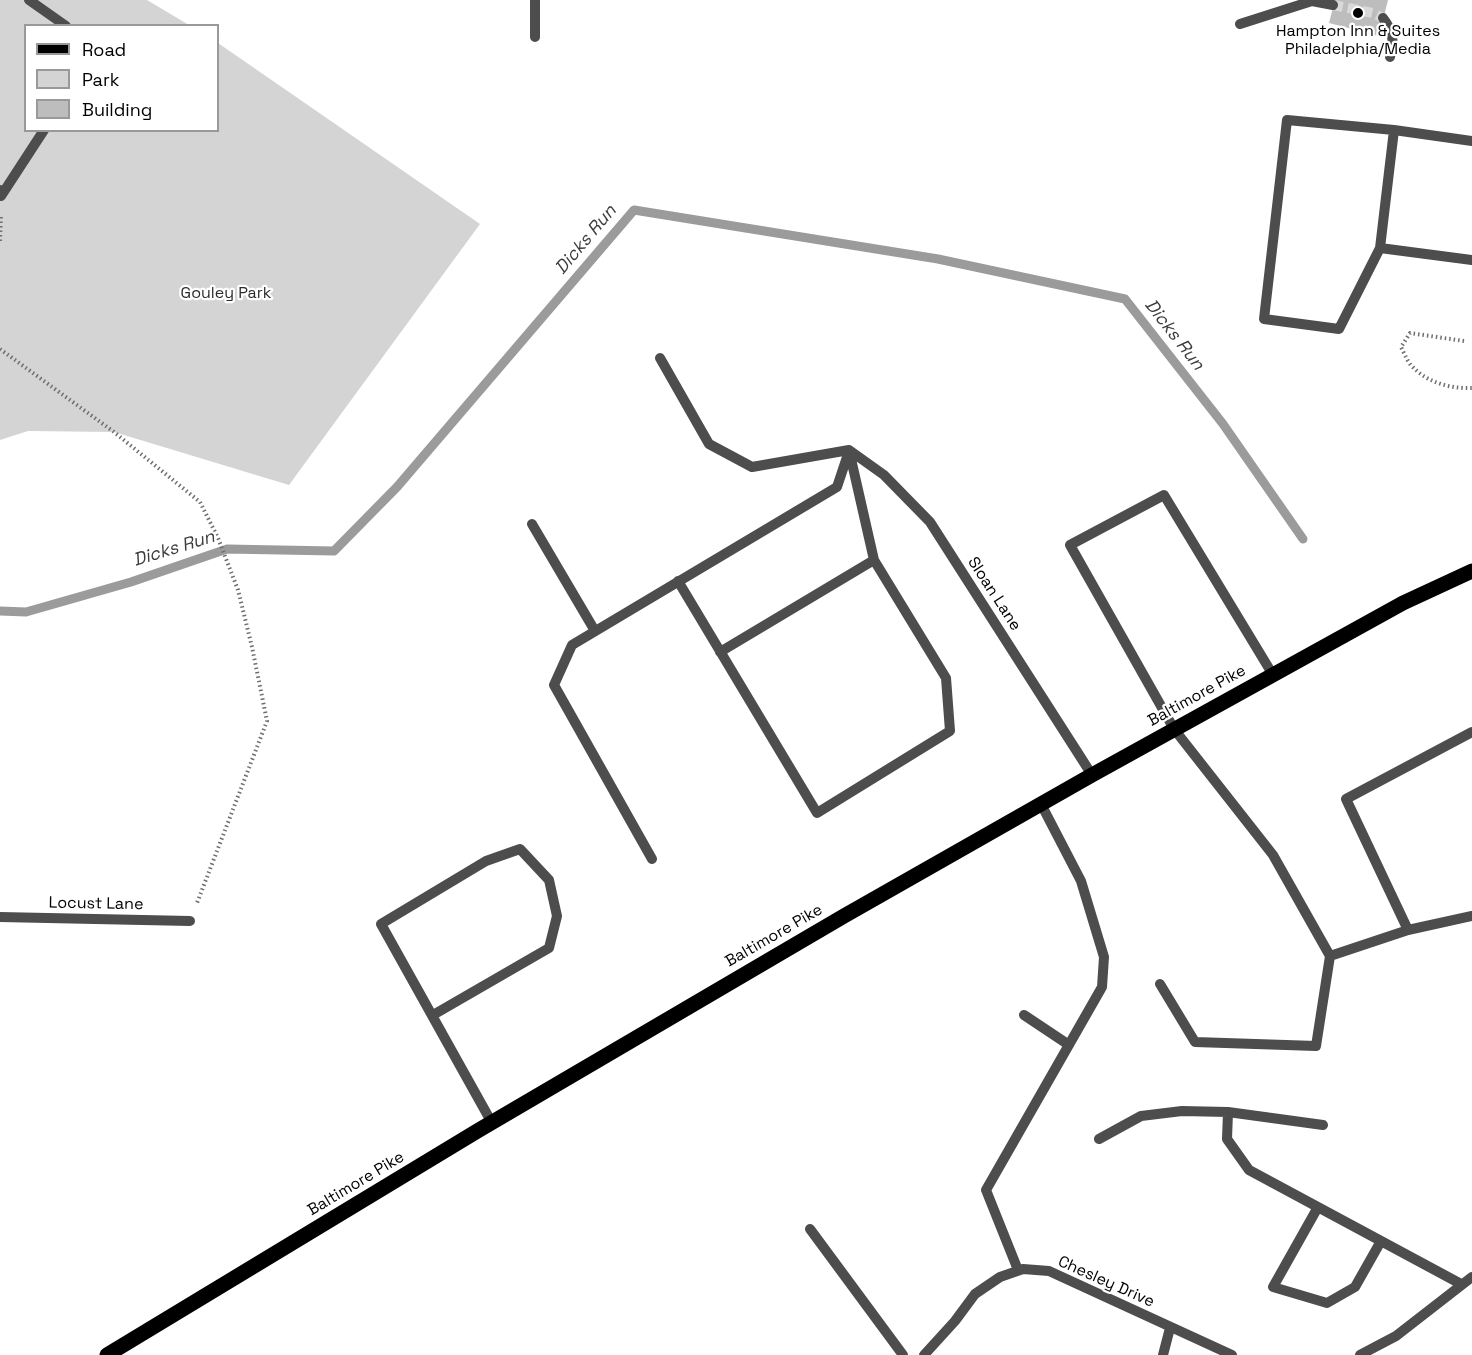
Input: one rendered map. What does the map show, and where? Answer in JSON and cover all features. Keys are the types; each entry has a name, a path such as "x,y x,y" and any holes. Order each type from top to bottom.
{"main road":[{"name":"Baltimore Pike","path":"107,1355 492,1123 824,928 1174,729 1403,603 1472,571"}],"street":[{"path":"29,0 63,24"},
{"path":"535,0 535,37"},
{"path":"1240,24 1312,1 1334,5"},
{"path":"1383,18 1392,29 1394,42 1390,57"},
{"path":"1394,130 1380,248 1339,328 1264,319 1287,120 1394,130 1472,141"},
{"path":"0,190 1,196 43,132"},
{"path":"1380,248 1472,260"},
{"path":"660,358 709,444 753,467 849,450"},
{"path":"678,581 817,813 950,731 946,678 874,560 849,450"},
{"path":"652,859 554,685 572,645 837,487 849,450"},
{"name":"Sloan Lane","path":"849,450 884,475 930,522 1092,775"},
{"path":"1160,984 1195,1042 1316,1046 1330,956 1274,855 1174,729 1070,545 1164,495 1273,675"},
{"path":"532,524 596,631"},
{"path":"720,652 874,560"},
{"path":"1408,930 1346,799 1472,732"},
{"path":"1018,1270 986,1190 1102,987 1104,957 1081,881 1041,804"},
{"path":"433,1015 549,948 557,916 549,880 520,849 486,861 381,924 492,1123"},
{"path":"1330,956 1408,930 1472,916"},
{"name":"Locust Lane","path":"0,917 190,921"},
{"path":"1024,1015 1069,1045"},
{"path":"1099,1139 1141,1116 1182,1111 1228,1112 1323,1125"},
{"path":"1228,1112 1227,1139 1250,1170 1461,1284"},
{"path":"1318,1207 1273,1287 1327,1303 1355,1287 1381,1241"},
{"path":"810,1229 903,1355"},
{"name":"Chesley Drive","path":"924,1355 955,1321 975,1294 1000,1277 1023,1269 1049,1271 1232,1355"},
{"path":"1360,1355 1396,1336 1472,1277"},
{"path":"1163,1355 1170,1328"}],"path":[{"path":"1464,341 1410,333 1401,347 1409,363 1422,375 1441,384 1472,388"},
{"path":"0,349 114,432 200,502 218,538 238,590 267,721 190,921"}],"green space":[{"name":"Gouley Park","path":"0,0 147,0 187,24 24,24 24,132 219,132 219,44 480,224 289,485 114,432 28,431 0,440"}],"building":[{"name":"Hampton Inn & Suites Philadelphia/Media","path":"1335,0 1388,0 1379,36 1329,23"}],"waterway":[{"name":"Dicks Run","path":"0,611 26,612 131,582 227,549 334,551 397,487 634,210 938,259 1125,299 1223,424 1303,539"}],"tunnel":[{"path":"1333,5 1373,13 1383,18"}],"place":[{"name":"Hampton Inn & Suites Philadelphia/Media","path":"1358,13"}]}
